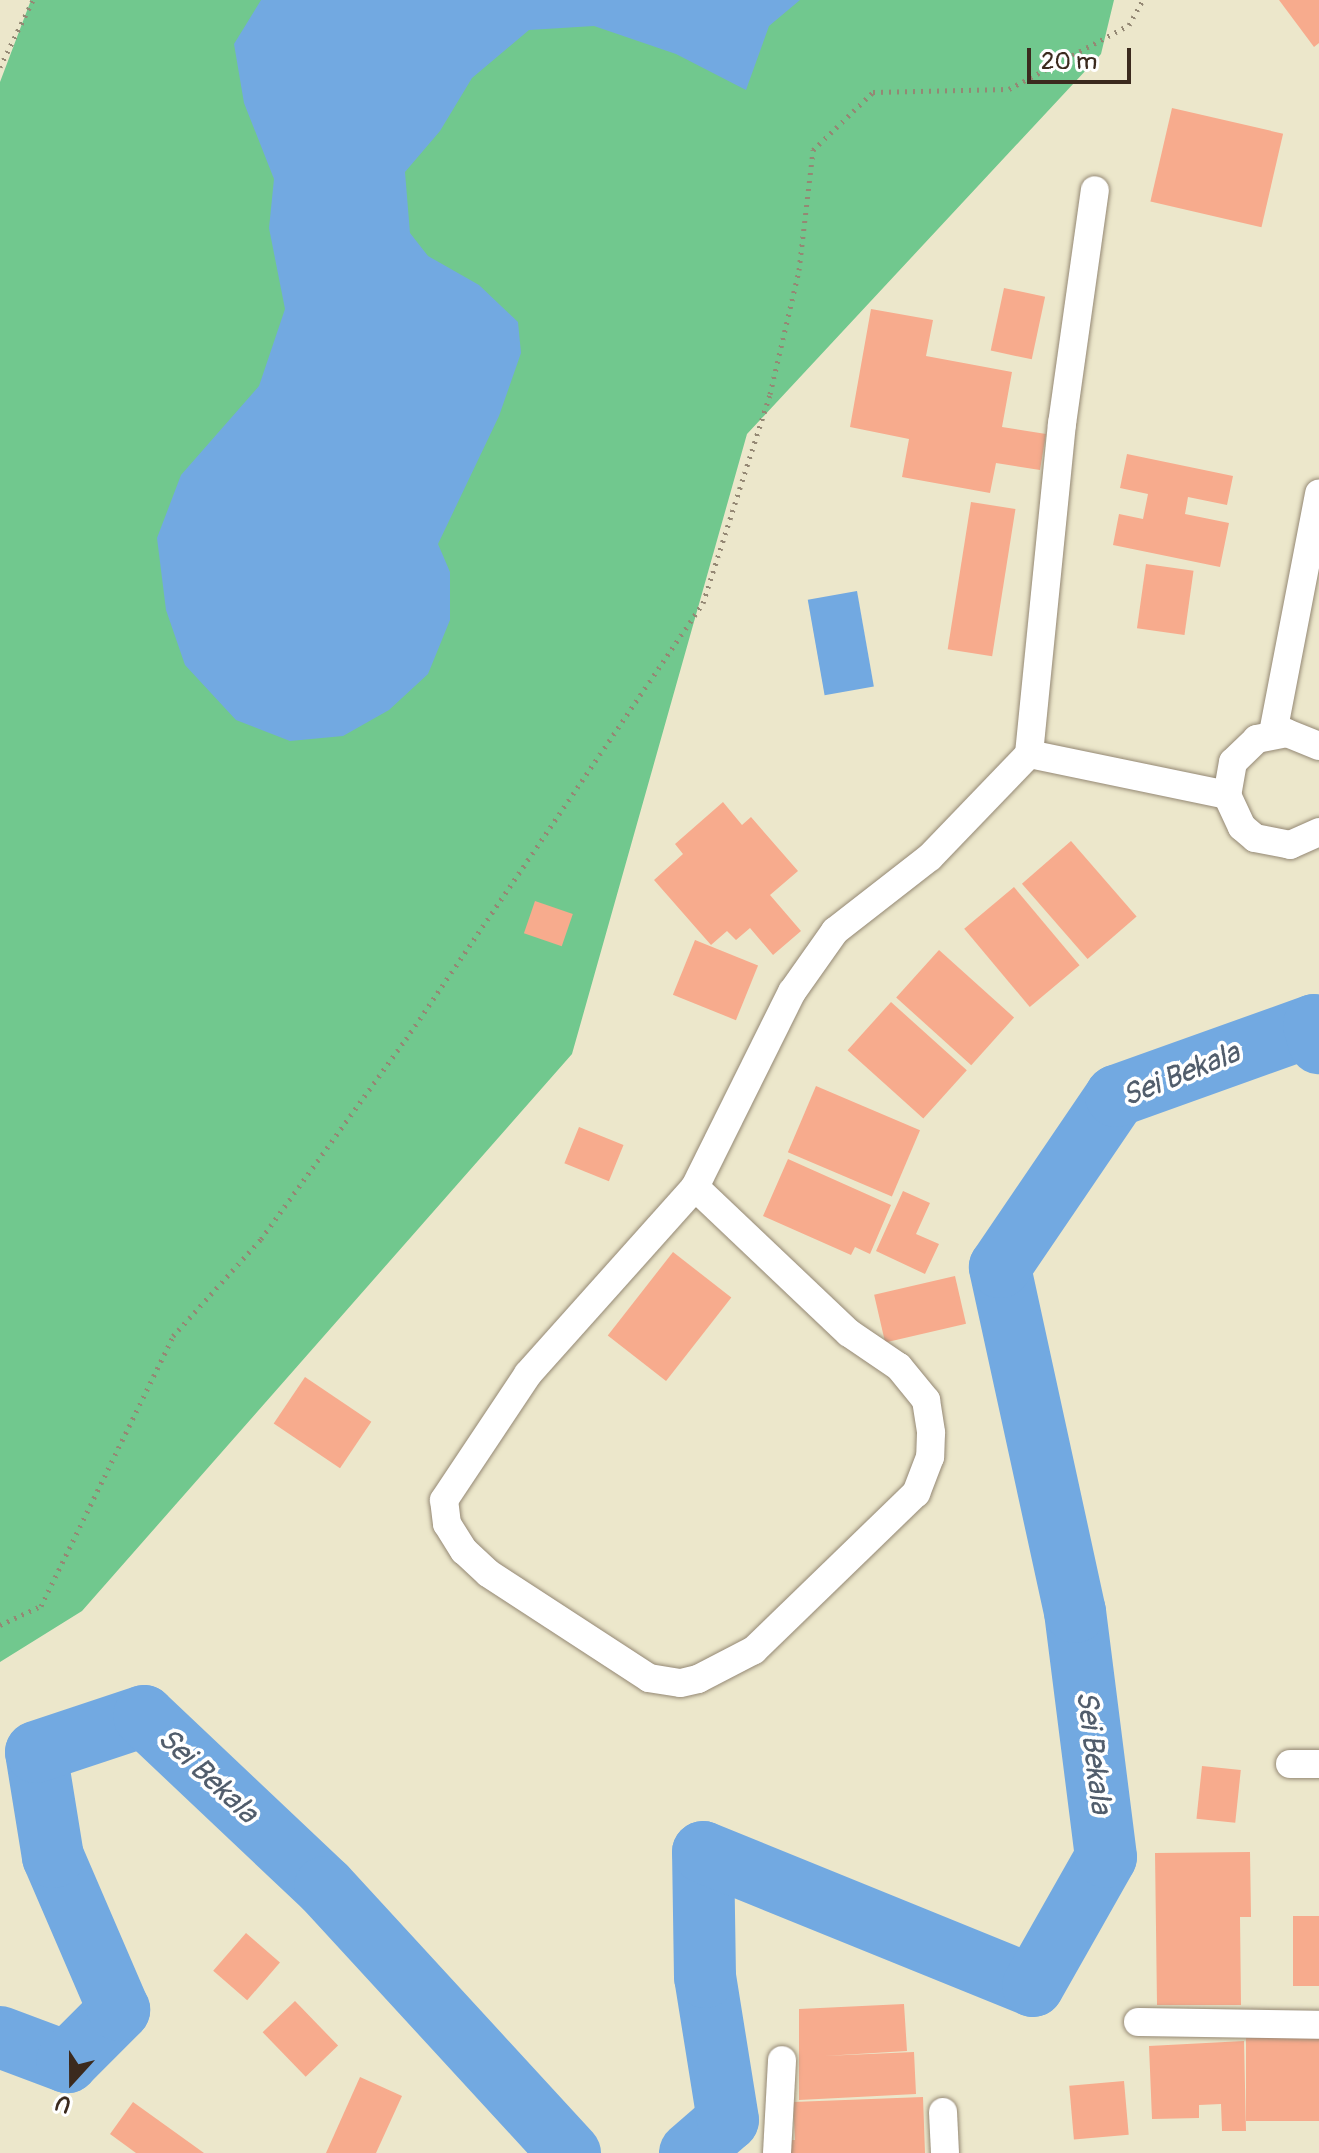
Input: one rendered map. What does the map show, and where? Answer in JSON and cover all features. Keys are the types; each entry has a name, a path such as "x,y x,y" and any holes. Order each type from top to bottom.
{"street":[{"path":"695,1187 849,1333 899,1367 926,1400 931,1433 930,1457 916,1493 754,1650 698,1679 680,1683 649,1678 488,1573 464,1551 447,1524 444,1500 528,1374 695,1187 792,992 835,931 930,857 1029,754 1062,424 1095,190"},
{"path":"1273,733 1319,493"},
{"path":"1319,746 1302,736 1273,733 1243,748 1227,778 1227,795 1237,819 1255,838 1290,845 1319,832"},
{"path":"1029,754 1227,795"},
{"path":"1290,1764 1319,1764"},
{"path":"1138,2022 1319,2025"},
{"path":"777,2153 782,2060"},
{"path":"943,2112 945,2153"}],"path":[{"path":"0,67 33,0"},
{"path":"0,1625 41,1606 173,1336 280,1214 520,873 703,603 770,394 799,270 813,150 873,92 1009,89 1129,25 1143,0"}],"green space":[{"path":"31,0 1114,0 1101,54 747,434 572,1054 82,1611 0,1662 0,82"}],"water":[{"path":"261,0 800,0 769,26 746,90 676,54 594,26 529,30 472,78 440,131 405,172 410,233 428,256 479,285 518,322 521,353 499,416 438,544 450,572 450,620 428,674 389,710 343,736 290,741 236,720 185,665 166,610 157,538 181,475 259,386 285,309 269,228 274,179 244,103 234,44"},
{"path":"857,591 874,687 825,695 808,600"}],"building":[{"path":"1279,0 1319,0 1319,43 1314,47"},
{"path":"1172,108 1283,134 1261,227 1150,202"},
{"path":"1004,288 1045,297 1032,359 991,351"},
{"path":"871,309 933,320 926,356 1012,372 1002,427 1046,434 1040,470 996,463 990,493 902,477 909,439 850,427"},
{"path":"1127,454 1233,476 1227,505 1188,497 1185,514 1229,523 1220,567 1113,545 1119,514 1143,519 1148,494 1120,488"},
{"path":"971,502 1015,509 992,656 948,649"},
{"path":"1146,564 1194,571 1184,635 1137,628"},
{"path":"723,802 742,825 751,817 798,871 770,895 801,931 773,955 750,928 736,940 727,931 711,945 654,880 683,854 675,844"},
{"path":"1071,841 1137,916 1088,959 1022,884"},
{"path":"1014,887 1080,965 1030,1007 964,929"},
{"path":"535,901 573,914 562,946 524,933"},
{"path":"695,940 758,965 736,1020 673,995"},
{"path":"939,950 1014,1018 971,1065 896,998"},
{"path":"891,1002 967,1070 923,1119 848,1050"},
{"path":"816,1086 920,1130 892,1196 788,1152"},
{"path":"579,1127 624,1145 609,1181 564,1163"},
{"path":"788,1159 891,1205 870,1254 855,1247 851,1255 763,1216"},
{"path":"903,1191 930,1203 916,1234 939,1244 925,1274 876,1251"},
{"path":"673,1252 731,1298 666,1381 608,1336"},
{"path":"955,1276 966,1324 885,1342 874,1295"},
{"path":"305,1377 371,1422 340,1468 274,1423"},
{"path":"1202,1766 1241,1770 1235,1823 1196,1819"},
{"path":"1250,1852 1251,1917 1240,1917 1241,2005 1157,2005 1155,1853"},
{"path":"1293,1916 1319,1916 1319,1986 1293,1986"},
{"path":"246,1933 280,1963 247,2000 213,1971"},
{"path":"295,2001 338,2046 306,2077 263,2032"},
{"path":"904,2004 907,2051 824,2056 914,2052 916,2094 799,2100 799,2009"},
{"path":"1246,2038 1319,2038 1319,2121 1246,2121"},
{"path":"1244,2041 1246,2131 1222,2131 1221,2104 1199,2105 1199,2118 1152,2119 1149,2046"},
{"path":"360,2077 402,2096 376,2153 326,2153"},
{"path":"1124,2081 1129,2135 1074,2140 1069,2086"},
{"path":"923,2097 925,2153 783,2153 783,2140 795,2140 793,2102"},
{"path":"133,2102 204,2153 136,2153 110,2134"}],"waterway":[{"name":"Sei Bekala","path":"690,2153 728,2120 705,1977 703,1852 1033,1986 1106,1857 1075,1612 1000,1267 1116,1096 1314,1025 1319,1043"},
{"name":"Sei Bekala","path":"0,2037 67,2062 119,2010 53,1857 36,1752 144,1716 325,1887 570,2153"}]}
